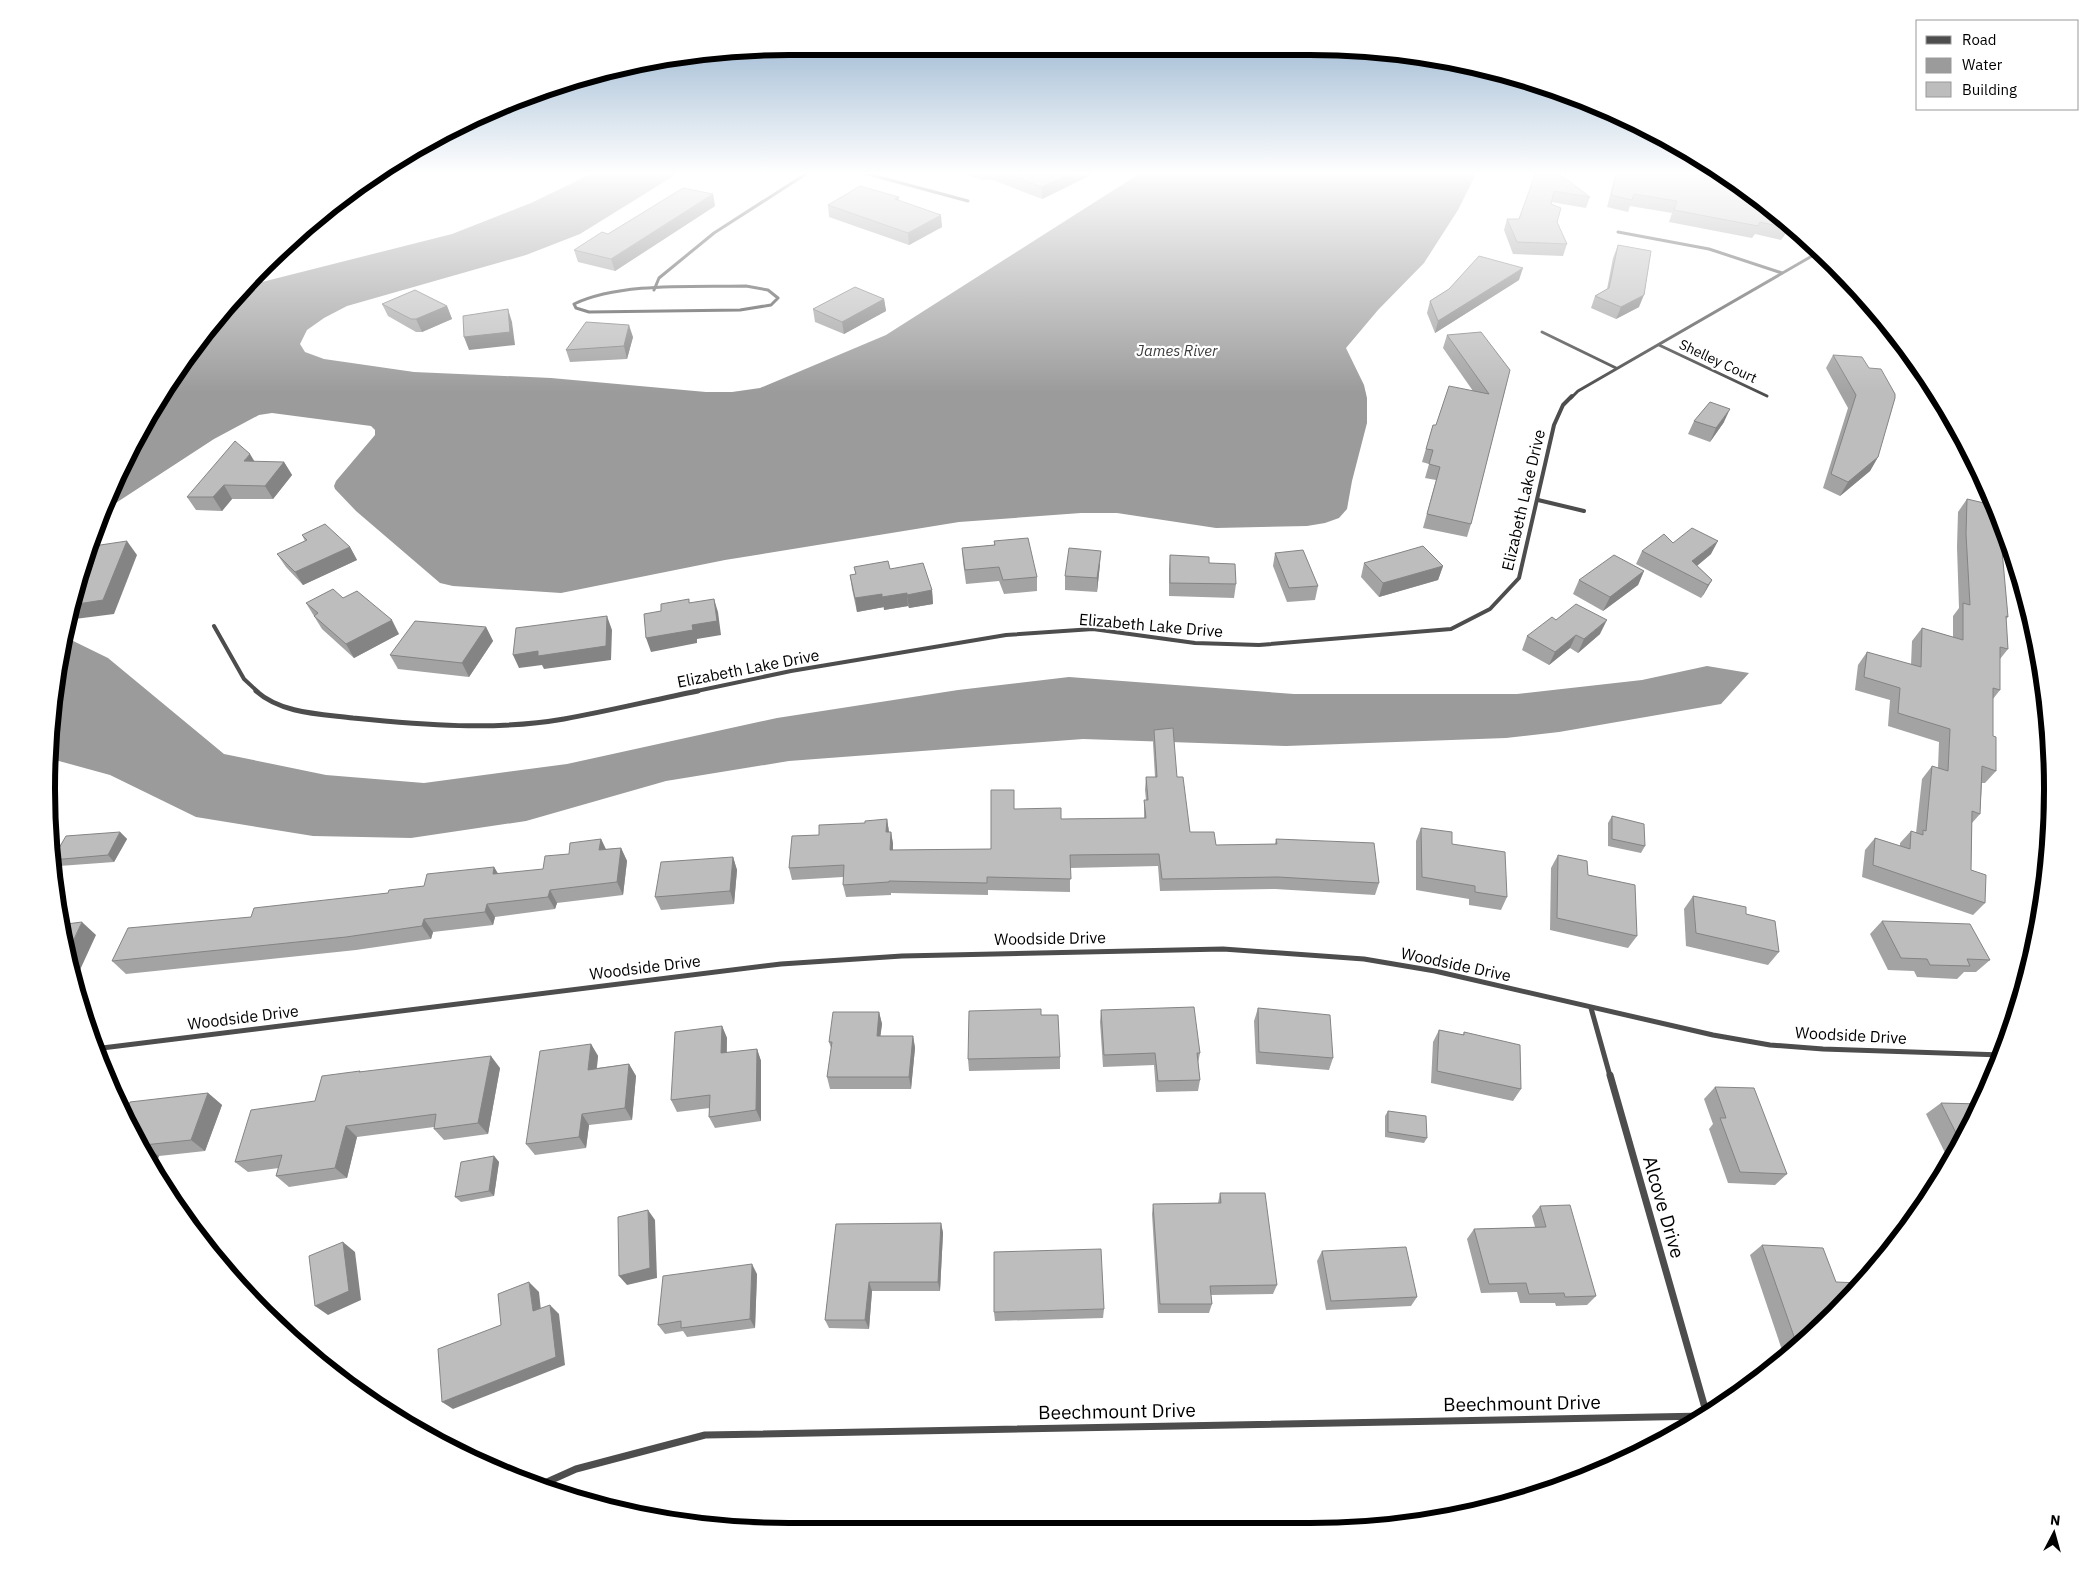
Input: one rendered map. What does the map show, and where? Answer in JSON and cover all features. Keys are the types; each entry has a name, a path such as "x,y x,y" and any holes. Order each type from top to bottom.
{"street":[{"path":"654,290 659,278 699,246"},
{"path":"1692,246 1710,249 1782,273"},
{"name":"Elizabeth Lake Drive","path":"214,626 244,679 259,693 278,704 296,710 395,722 478,726 563,719 792,671 1006,635 1093,629 1195,643 1260,645 1405,634 1451,628 1490,609 1519,578 1554,425 1563,405 1578,391 1616,368 1812,256"},
{"path":"762,287 773,292 778,298 771,305 740,310 589,312 576,308 574,304 588,297 601,294 654,290 762,287"},
{"path":"1542,332 1616,368"},
{"name":"Shelley Court","path":"1659,345 1767,396"},
{"path":"1538,500 1584,510"},
{"name":"Woodside Drive","path":"103,1048 780,964 998,953 1223,949 1364,959 1435,971 1713,1035 1770,1045 1823,1050 1994,1055"},
{"name":"Alcove Drive","path":"1591,1008 1704,1408"},
{"name":"Beechmount Drive","path":"547,1482 576,1469 705,1435 1692,1415"}],"water":[{"name":"James River","path":"406,246 550,246 526,255 347,306 324,318 307,330 300,344 305,352 324,359 414,372 551,378 706,392 732,392 760,388 886,335 1026,246 1435,246 1424,263 1378,310 1346,348 1364,385 1367,398 1367,423 1347,509 1339,518 1307,526 1216,528 1117,513 1081,513 959,522 725,560 561,593 453,586 440,583 356,511 334,486 336,481 375,435 375,430 371,426 272,413 259,415 214,439 112,505 153,422 179,381 207,342 258,283"},
{"path":"70,640 108,658 224,754 326,775 424,783 567,764 777,718 958,690 1069,677 1294,694 1517,694 1642,680 1707,666 1749,673 1721,704 1559,732 1506,738 1286,746 1083,739 789,761 666,781 526,821 411,838 313,836 196,817 110,775 56,760 61,693"}],"building":[{"path":"581,246 632,246 611,259 574,250"},
{"path":"1618,246 1651,251 1644,295 1621,307 1595,296 1609,288"},
{"path":"1479,256 1523,268 1438,321 1430,301 1449,289"},
{"path":"855,287 884,299 842,322 813,309"},
{"path":"415,290 447,306 416,319 411,319 382,304"},
{"path":"508,309 510,332 464,337 463,316"},
{"path":"586,322 629,325 624,346 566,350"},
{"path":"1481,332 1510,370 1471,524 1427,514 1440,467 1429,464 1433,450 1426,449 1433,425 1436,425 1449,386 1489,394 1447,335"},
{"path":"1833,355 1862,357 1869,368 1881,369 1895,394 1878,457 1848,482 1831,474 1856,395"},
{"path":"1710,402 1730,409 1716,428 1694,421"},
{"path":"235,441 250,454 244,461 284,462 265,486 224,485 213,497 187,497"},
{"path":"1967,499 1986,503 2004,550 2002,550 2008,617 2006,616 2008,649 2000,647 2000,690 1993,688 1993,736 1996,737 1996,771 1982,766 1980,814 1972,811 1971,870 1986,875 1985,903 1873,865 1875,838 1910,849 1911,831 1923,835 1923,830 1926,831 1932,766 1948,771 1950,729 1898,713 1900,688 1864,677 1867,652 1921,667 1922,628 1963,640 1963,603 1970,605 1966,534"},
{"path":"325,524 350,547 295,572 277,554 307,540 302,535"},
{"path":"1692,528 1718,541 1692,561 1712,580 1708,585 1642,551 1664,534 1673,543"},
{"path":"1028,538 1037,577 1003,580 999,567 965,570 962,548 995,545 994,541"},
{"path":"127,541 103,600 79,604 94,553 97,546"},
{"path":"1423,546 1443,566 1383,583 1364,563"},
{"path":"1069,548 1101,551 1097,578 1065,576"},
{"path":"1303,550 1318,586 1289,588 1275,553"},
{"path":"1170,555 1209,557 1209,563 1235,564 1236,584 1170,583"},
{"path":"1614,555 1644,571 1610,597 1579,580"},
{"path":"888,561 890,569 923,563 932,590 907,595 907,593 882,597 882,594 855,598 850,575 856,574 854,567"},
{"path":"333,589 343,598 357,591 392,620 346,644 314,616 318,613 306,603"},
{"path":"689,599 689,603 714,599 717,621 692,625 693,630 646,638 644,614 661,611 661,604"},
{"path":"1576,604 1607,620 1584,639 1576,635 1555,652 1527,636 1552,617 1556,620"},
{"path":"607,616 606,646 538,656 538,651 513,655 516,628"},
{"path":"415,621 486,627 462,663 390,655"},
{"path":"1173,728 1177,777 1183,777 1190,832 1214,832 1216,845 1277,844 1276,839 1374,843 1379,883 1278,877 1162,879 1159,854 1070,855 1071,879 987,877 987,883 889,881 843,885 844,865 789,868 792,836 819,835 819,825 865,823 865,821 887,819 886,832 891,832 890,850 991,849 991,790 1014,790 1014,809 1061,808 1061,819 1146,818 1144,800 1148,800 1146,777 1157,777 1154,730"},
{"path":"1612,816 1644,824 1645,846 1612,839"},
{"path":"1421,828 1452,832 1452,844 1505,852 1507,897 1475,892 1475,886 1422,877"},
{"path":"120,832 108,855 59,859 58,850 66,836"},
{"path":"601,839 599,850 621,848 617,882 550,890 548,897 487,904 485,912 424,919 422,926 346,937 112,961 128,928 251,917 254,908 388,893 389,890 424,886 427,874 494,867 493,874 543,869 545,856 569,854 570,843"},
{"path":"1558,855 1587,861 1588,875 1635,885 1637,936 1557,918"},
{"path":"733,857 730,891 655,897 661,862"},
{"path":"1693,896 1746,907 1746,914 1775,921 1779,952 1696,933"},
{"path":"1882,921 1970,924 1990,960 1967,959 1970,966 1930,965 1927,959 1901,958"},
{"path":"82,922 72,944 69,932 68,924"},
{"path":"1194,1007 1200,1053 1197,1053 1200,1080 1158,1081 1155,1053 1104,1055 1101,1010"},
{"path":"1258,1008 1330,1015 1333,1058 1259,1052"},
{"path":"1041,1009 1041,1015 1058,1015 1060,1057 968,1059 969,1011"},
{"path":"833,1012 879,1012 877,1036 913,1036 909,1077 827,1077 832,1042 829,1042"},
{"path":"722,1026 721,1053 757,1049 756,1110 709,1117 710,1095 671,1100 675,1032"},
{"path":"1439,1030 1464,1035 1464,1032 1520,1045 1521,1089 1437,1071"},
{"path":"591,1044 588,1070 629,1064 625,1108 582,1114 579,1137 526,1144 540,1051"},
{"path":"491,1056 478,1123 434,1129 436,1114 346,1126 335,1168 276,1176 282,1155 235,1162 251,1110 315,1101 322,1076"},
{"path":"1715,1087 1754,1088 1787,1174 1740,1172 1720,1118 1726,1118"},
{"path":"208,1093 191,1140 147,1145 128,1107 130,1102"},
{"path":"1941,1103 1973,1104 1957,1135"},
{"path":"1388,1111 1426,1116 1427,1138 1388,1132"},
{"path":"494,1156 489,1191 455,1197 461,1162"},
{"path":"1220,1193 1265,1193 1277,1285 1210,1286 1212,1304 1160,1304 1153,1204 1221,1203"},
{"path":"1570,1205 1596,1296 1565,1297 1564,1293 1529,1294 1526,1283 1489,1284 1474,1229 1546,1227 1540,1206"},
{"path":"648,1210 650,1268 619,1276 618,1217"},
{"path":"941,1223 938,1282 869,1282 865,1320 825,1320 836,1224"},
{"path":"343,1242 349,1291 315,1306 309,1256"},
{"path":"1762,1245 1823,1248 1836,1282 1853,1283 1795,1340"},
{"path":"1406,1247 1417,1297 1331,1301 1322,1251"},
{"path":"1101,1249 1104,1309 994,1312 994,1252"},
{"path":"752,1264 750,1319 681,1328 681,1321 658,1325 663,1276"},
{"path":"529,1282 533,1311 550,1305 556,1357 442,1402 438,1349 501,1325 498,1294"}]}
